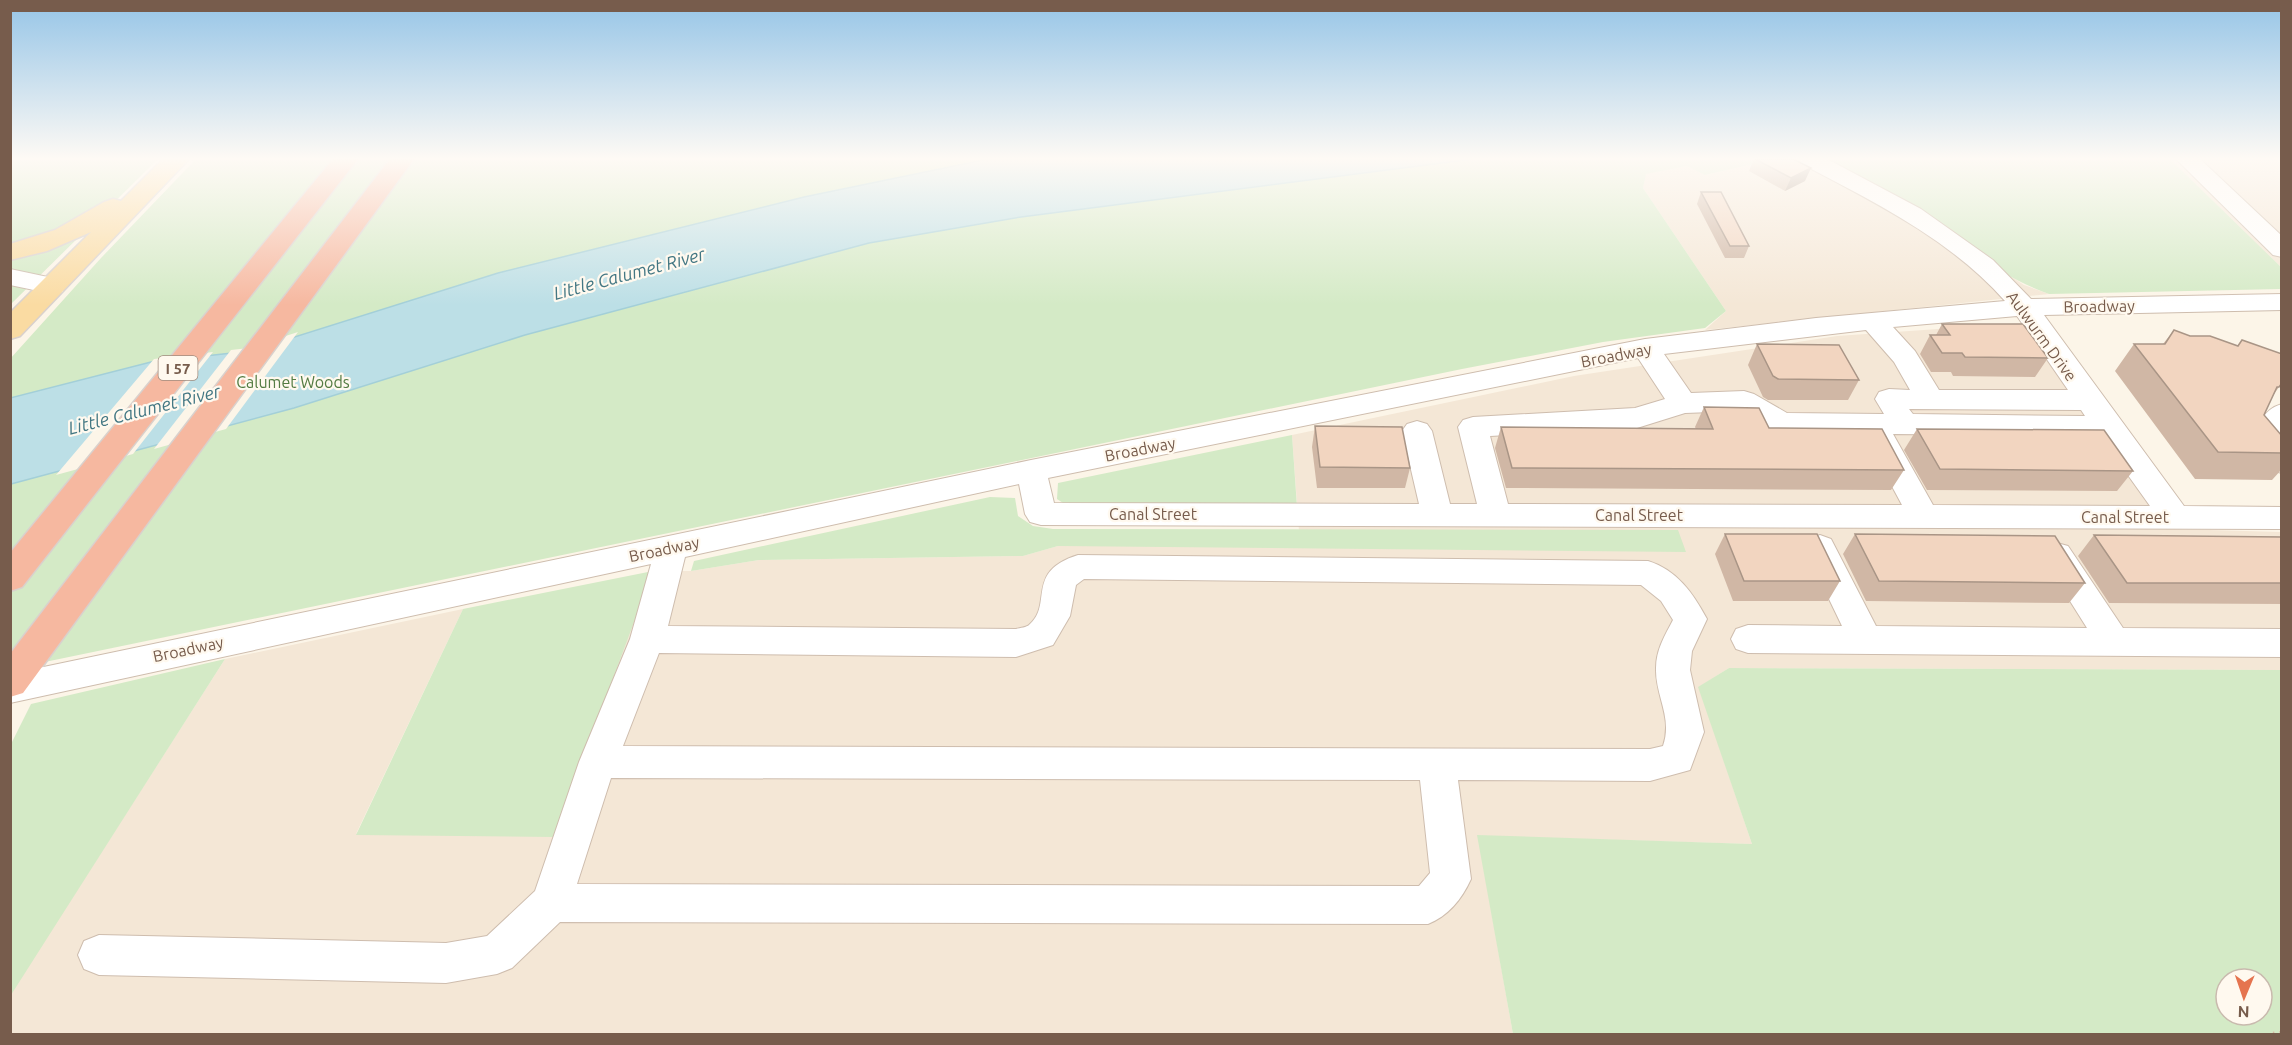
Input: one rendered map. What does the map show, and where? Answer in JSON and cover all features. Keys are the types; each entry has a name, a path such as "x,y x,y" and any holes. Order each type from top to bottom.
{"highway":[{"name":"I 57","path":"10,578 307,208"},
{"path":"10,682 365,208"}],"main road":[{"path":"10,252 32,248 71,233 111,208"},
{"path":"10,330 130,208"}],"street":[{"name":"Aulwurm Drive","path":"1899,208 1938,232 1988,269 2025,308 2175,517"},
{"path":"2238,208 2282,250"},
{"path":"2245,214 2282,214"},
{"path":"10,277 47,293"},
{"path":"10,293 47,293"},
{"name":"Broadway","path":"10,689 1030,471 1645,348 1872,320 2025,308 2282,302"},
{"path":"1872,320 1905,357 1930,399"},
{"path":"1645,348 1683,403"},
{"path":"1904,424 1889,399 2089,400"},
{"path":"1495,515 1473,427 1637,418 1683,403 1744,401 1782,423 2108,426"},
{"path":"2282,414 2272,426 2268,447 2282,464"},
{"path":"1873,424 1923,516"},
{"path":"1417,431 1437,515"},
{"name":"Canal Street","path":"1030,471 1041,514 2175,517 2275,525"},
{"path":"1805,516 1866,640"},
{"path":"2032,516 2114,642"},
{"path":"99,955 446,963 497,954 551,903 598,762 647,639 672,547"},
{"path":"598,762 1650,765 1677,759 1686,732 1672,670 1675,651 1690,619 1673,591 1648,573 1078,567 1061,579 1053,616 1041,635 1016,643 647,639"},
{"path":"1748,639 2282,643"},
{"path":"551,903 1428,905 1451,879 1437,765"}],"path":[{"path":"2273,1035 2282,1033"}],"shaded area":[{"path":"1656,208 1905,208 2024,285 2049,294 1705,330 1726,311"},
{"path":"2220,208 2281,208 2281,267"},
{"path":"2025,323 2173,529 2281,532 2281,670 1729,668 1699,687 1752,844 1478,836 1513,1034 11,1034 10,995 225,659 463,609 356,834 653,571 691,571 759,560 1023,556 1058,546 1677,530 1299,531 1292,435 1574,376 1837,336"}],"green space":[{"path":"11,208 109,208 11,304"},
{"name":"Calumet Woods","path":"149,208 1656,208 1726,311 1705,328 1603,342 1462,369 11,669 10,359"},
{"path":"1904,208 2220,208 2281,267 2281,289 2049,294 2022,283"},
{"path":"1292,435 1297,507 1069,507 1057,499 1058,483"},
{"path":"990,497 1015,498 1018,516 1033,526 1053,529 1678,530 1686,552 1058,546 1023,556 759,560 691,571 694,561"},
{"path":"653,571 554,837 356,835 463,609"},
{"path":"225,659 11,995 11,744 31,704"},
{"path":"1729,668 2281,670 2281,1034 1513,1034 1477,835 1752,844 1698,687"}],"water":[{"name":"Little Calumet River","path":"761,208 1093,208 1021,217 869,243 525,335 294,408 11,484 10,398 151,362 250,351 498,273"}],"pier":[{"path":"298,332 226,429 154,449 231,350 249,348"},
{"path":"213,352 133,454 56,475 154,359"}],"building":[{"path":"1709,208 1729,208 1749,246 1730,246"},
{"path":"1942,324 2023,324 2048,358 1965,357 1962,353 1942,353 1930,335 1950,335"},
{"path":"2174,330 2190,336 2210,336 2238,346 2242,340 2282,354 2282,383 2277,387 2264,415 2282,436 2282,453 2218,452 2134,344 2165,344"},
{"path":"1757,344 1839,345 1859,380 1778,379 1773,376"},
{"path":"1704,407 1759,408 1769,428 1882,429 1904,470 1512,468 1501,427 1713,429"},
{"path":"1315,426 1402,427 1410,468 1320,467"},
{"path":"1917,429 2104,430 2133,471 1940,469"},
{"path":"1725,534 1817,534 1840,581 1744,581"},
{"path":"1855,534 2055,536 2085,583 1879,581"},
{"path":"2094,535 2282,537 2282,583 2127,583"}]}
